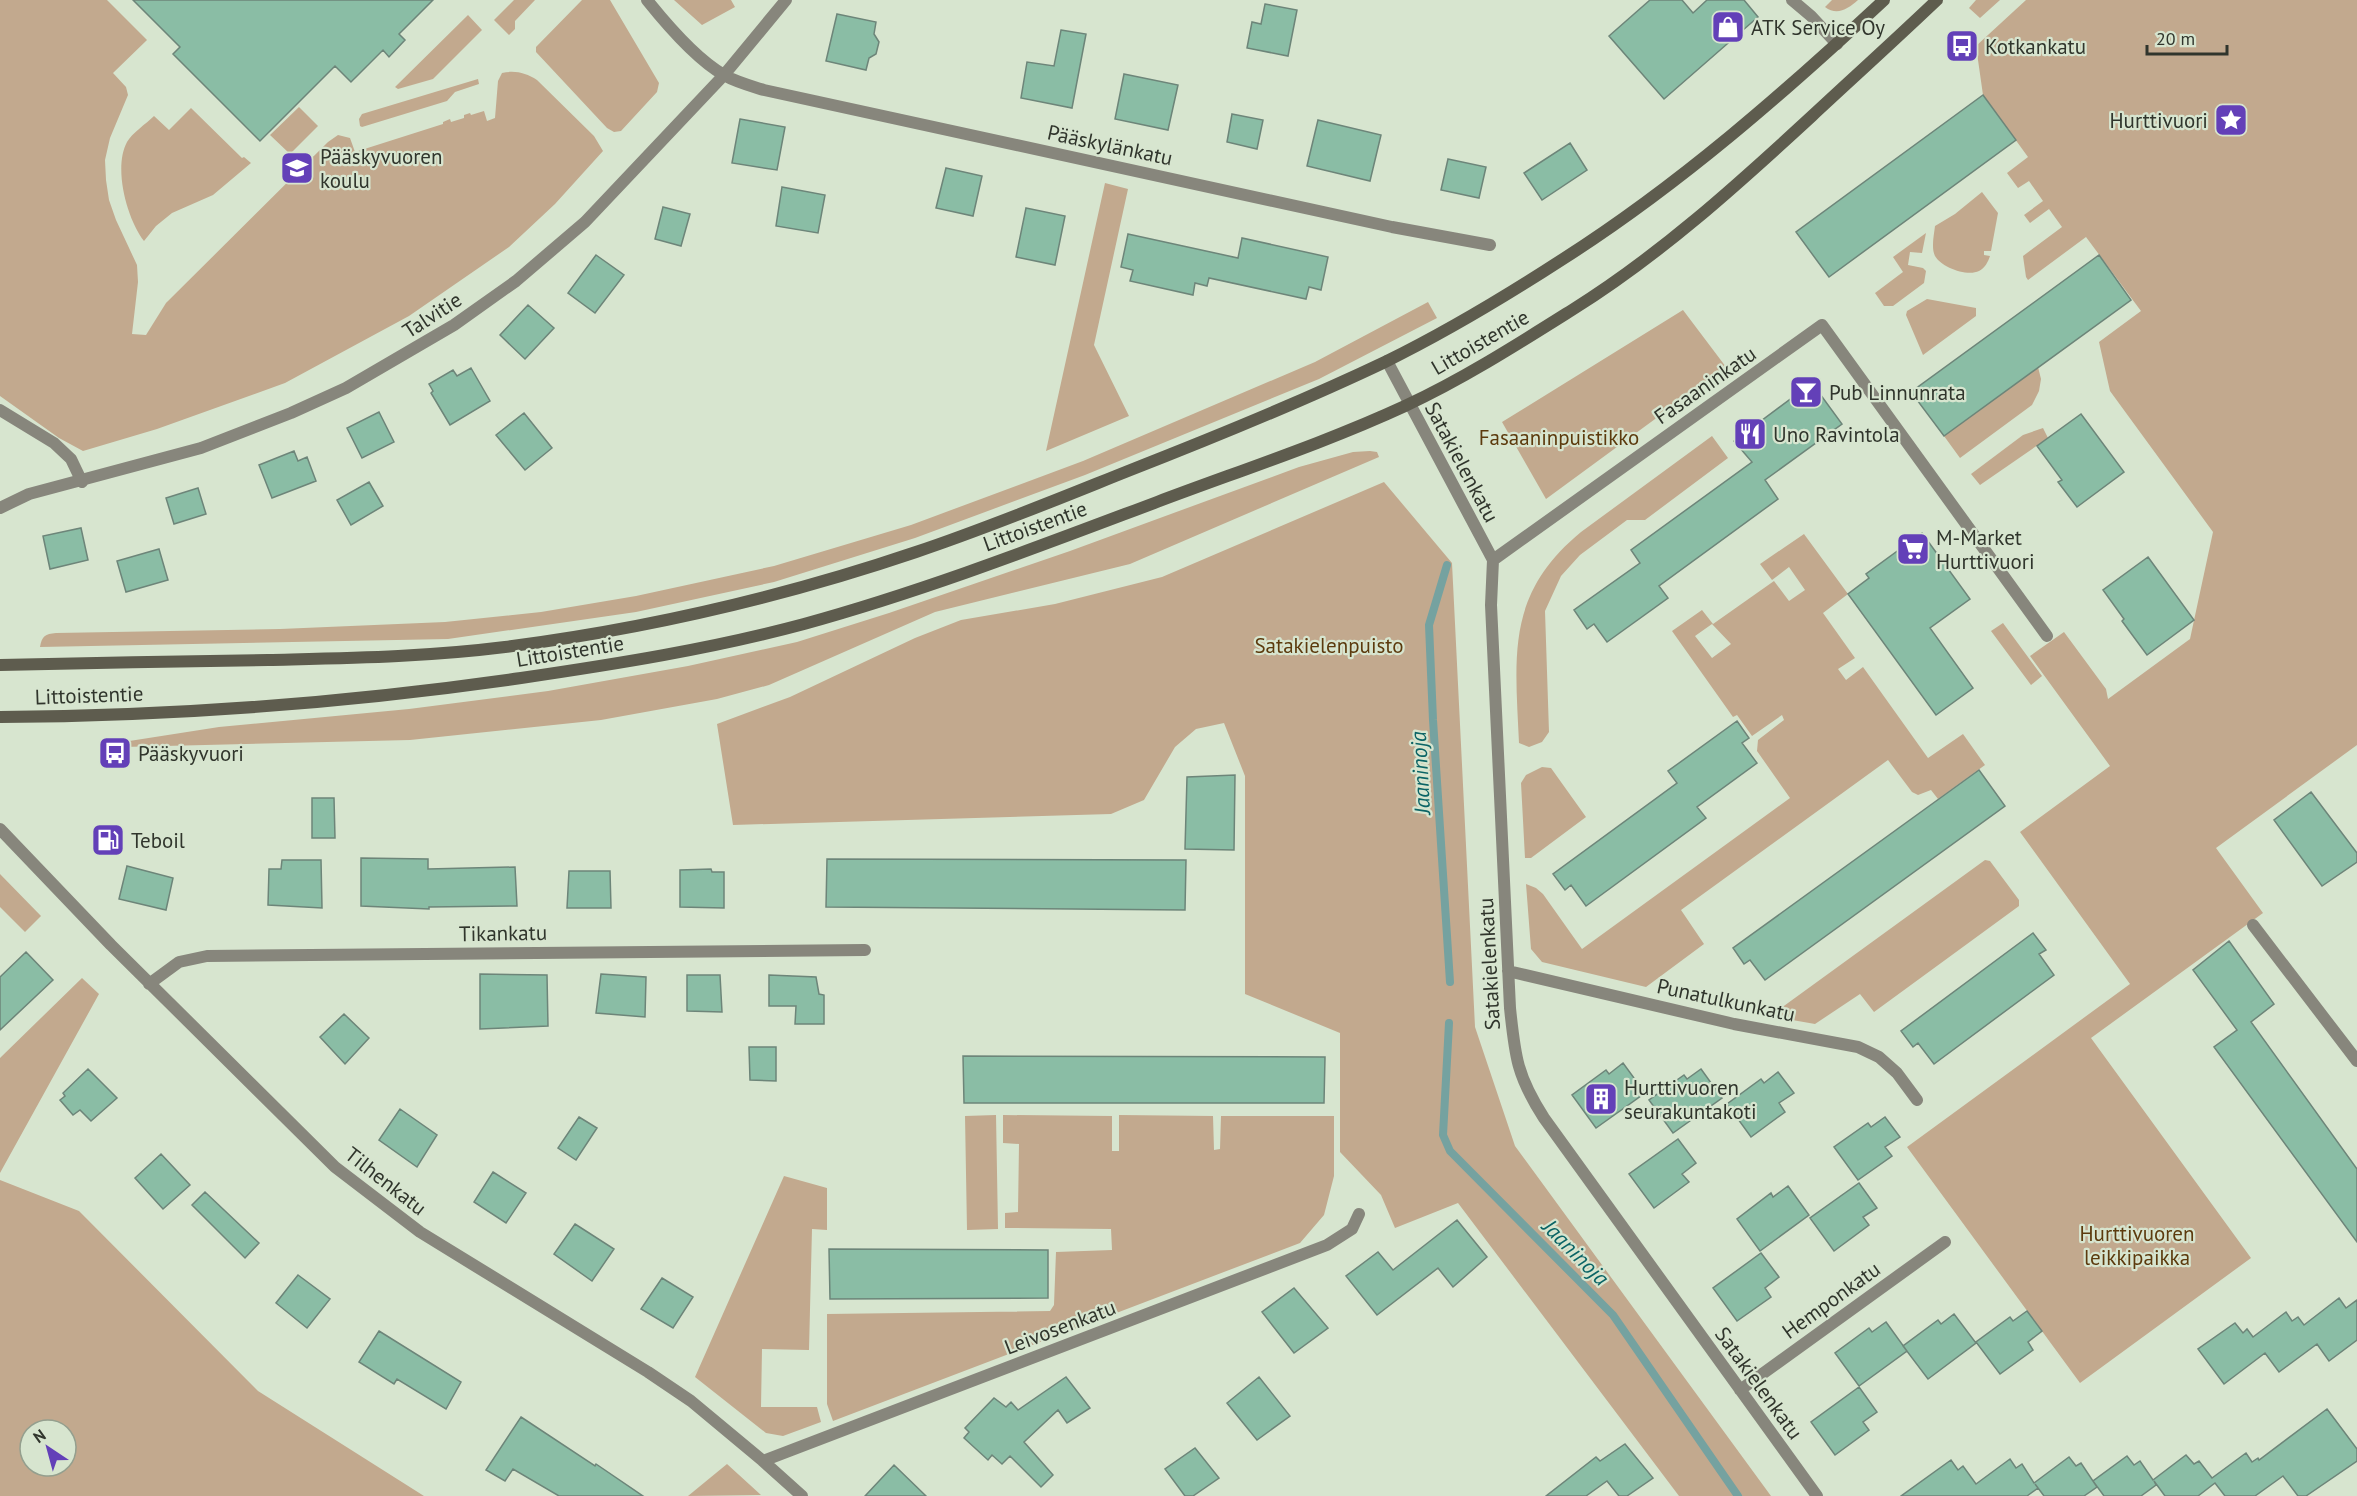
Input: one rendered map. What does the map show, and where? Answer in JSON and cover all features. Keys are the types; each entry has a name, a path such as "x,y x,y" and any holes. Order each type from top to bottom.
{"main road":[{"name":"Littoistentie","path":"0,665 406,655 504,647 681,618 786,591 917,552 1233,430 1387,361 1467,318 1567,257 1653,196 1726,140 1884,0"},
{"name":"Littoistentie","path":"0,717 220,710 342,701 444,689 612,665 716,645 803,624 928,586 1337,434 1409,404 1475,369 1565,315 1655,254 1751,172 1937,0"}],"street":[{"path":"647,0 685,41 724,75"},
{"name":"Talvitie","path":"0,508 29,494 82,482 201,448 291,413 357,382 454,325 516,281 585,222 724,75 786,0"},
{"path":"1792,0 1811,16 1837,44"},
{"name":"Pääskylänkatu","path":"724,75 764,90 1392,227 1490,245"},
{"name":"Fasaaninkatu","path":"1493,560 1822,325 2047,636"},
{"name":"Satakielenkatu","path":"1387,361 1493,560 1491,605 1508,971 1514,1048 1519,1072 1527,1091 1544,1118 1817,1496"},
{"path":"0,410 54,443 71,459 82,482"},
{"name":"Tilhenkatu","path":"0,829 150,984 335,1167 420,1233 648,1372 691,1401 764,1461 802,1496"},
{"path":"2253,925 2357,1062"},
{"name":"Tikankatu","path":"150,984 179,962 207,956 865,950"},
{"name":"Punatulkunkatu","path":"1508,971 1734,1024 1858,1047 1879,1057 1897,1073 1917,1100"},
{"name":"Leivosenkatu","path":"764,1461 1327,1245 1352,1229 1359,1214"},
{"name":"Hemponkatu","path":"1740,1390 1945,1242"}],"green space":[{"path":"0,0 107,0 147,40 113,73 126,87 128,95 110,138 105,160 109,200 137,265 138,282 132,334 146,335 166,303 328,142 338,135 350,138 355,152 443,124 450,119 451,122 464,118 464,115 470,113 471,115 484,111 487,121 495,118 498,81 502,73 516,72 537,80 594,136 603,151 555,204 509,247 409,316 285,383 157,429 83,451 59,438 0,396"},
{"path":"514,0 535,0 515,21 515,29 509,35 494,20"},
{"path":"582,0 610,0 659,83 657,92 621,131 614,132 607,128 536,52 536,47"},
{"path":"674,0 731,0 735,7 702,25"},
{"path":"1832,0 1858,0 1846,9 1834,11 1825,7"},
{"path":"1976,0 2000,0 1980,18 1969,8"},
{"name":"Hurttivuoren leikkipaikka","path":"2026,0 2357,0 2357,745 2216,848 2263,913 2091,1038 2251,1258 2080,1383 1907,1147 2130,984 2020,832 2110,766 2030,656 2064,632 2106,689 2108,699 2190,639 2213,532 2110,391 2099,342 2141,311 2086,237 2028,280 2026,277 2023,256 2062,227 2049,209 2030,223 2024,215 2043,201 2029,181 2018,188 2007,173 2028,157 1983,95 1976,46"},
{"path":"468,15 482,30 433,79 398,89 395,87"},
{"path":"478,79 479,84 455,92 447,101 360,126 359,119 362,114"},
{"path":"299,107 318,126 290,154 270,135"},
{"path":"191,108 242,158 244,157 251,163 213,195 172,213 156,226 144,241 127,207 122,179 123,153 129,139 154,116 169,130"},
{"path":"1105,183 1128,189 1094,345 1129,416 1046,451"},
{"path":"1982,192 1998,213 1991,251 1984,251 1984,255 1990,256 1986,265 1979,271 1961,272 1943,264 1935,256 1933,245 1935,226 1955,214"},
{"path":"1926,233 1922,253 1910,252 1908,265 1923,268 1926,271 1924,283 1893,306 1884,306 1875,293 1903,272 1893,257"},
{"path":"1927,299 1976,308 1976,316 1923,355 1906,315 1907,311"},
{"path":"1428,302 1437,318 1319,379 1085,475 915,538 774,582 636,612 448,639 40,647 45,636 56,633 280,629 445,622 541,612 636,596 774,566 911,525 1083,461 1315,362"},
{"name":"Fasaaninpuistikko","path":"1683,310 1726,367 1546,499 1502,422"},
{"path":"2038,367 2041,379 2039,391 2032,405 1960,458 1944,436"},
{"path":"2043,428 2048,438 1980,485 1971,474 2023,435"},
{"path":"1712,436 1728,458 1645,520 1627,520 1580,555 1561,576 1545,611 1549,732 1542,742 1529,747 1519,743 1516,682 1520,628 1527,603 1539,579 1557,555 1581,532"},
{"path":"1353,452 1377,452 1379,457 1130,564 935,612 769,685 717,699 601,720 410,740 123,747 123,742 219,727 409,709 548,691 688,666 797,642 1070,551 1299,467"},
{"name":"Satakielenpuisto","path":"1384,482 1452,563 1475,1027 1515,1146 1771,1496 1679,1496 1458,1203 1395,1228 1381,1195 1340,1152 1340,1033 1245,994 1245,776 1224,723 1196,729 1175,747 1144,800 1111,814 733,825 717,724 790,697 915,638 961,620 1055,604 1162,577"},
{"path":"1804,534 1848,594 1823,613 1855,658 1838,669 1846,680 1863,667 1928,758 1963,734 1985,765 1938,799 1931,790 1918,795 1912,792 1888,760 1681,910 1704,944 1646,987 1542,962 1531,949 1526,884 1543,894 1582,949 1790,798 1757,751 1758,740 1784,720 1782,715 1752,736 1737,715 1733,717 1672,631 1702,610 1713,624 1774,581 1789,601 1805,590 1789,567 1772,580 1760,564","holes":["1712,624 1731,644 1712,658 1695,636"]},
{"path":"2003,623 2042,676 2031,685 1991,631"},
{"path":"1542,767 1551,768 1586,817 1531,858 1525,858 1521,783 1526,775"},
{"path":"1985,860 1990,861 2019,900 2019,906 1874,1012 1860,994 1815,1024 1770,1016"},
{"path":"0,874 41,916 25,932 0,907"},
{"path":"82,978 99,994 0,1173 0,1058"},
{"path":"996,1115 998,1229 967,1230 965,1116"},
{"path":"1003,1115 1112,1116 1112,1151 1119,1151 1119,1115 1213,1116 1214,1150 1220,1149 1221,1116 1334,1116 1334,1176 1324,1215 1300,1243 833,1421 827,1404 827,1314 1050,1311 1054,1305 1056,1252 1112,1250 1111,1229 1005,1228 1005,1213 1018,1212 1019,1144 1003,1143"},
{"path":"784,1176 827,1188 827,1230 812,1229 809,1350 762,1349 761,1407 817,1407 821,1422 783,1436 766,1433 695,1377"},
{"path":"0,1180 79,1211 258,1391 424,1496 0,1496"},
{"path":"727,1464 761,1495 688,1496"}],"building":[{"path":"133,0 433,0 399,34 405,40 389,57 383,50 351,82 335,66 260,141 173,54 180,47"},
{"path":"1650,0 1682,0 1693,13 1707,0 1744,0 1758,17 1664,99 1609,36"},
{"path":"1265,4 1297,10 1288,56 1247,48 1252,22 1261,24"},
{"path":"837,14 876,22 874,34 879,42 876,54 869,58 866,70 826,61"},
{"path":"1061,30 1086,34 1072,108 1021,98 1027,62 1054,66"},
{"path":"1124,74 1178,85 1168,130 1115,119"},
{"path":"1983,95 2016,140 1829,277 1796,232"},
{"path":"1232,114 1263,120 1257,149 1227,142"},
{"path":"740,119 785,127 777,170 732,163"},
{"path":"1318,120 1381,135 1370,181 1307,166"},
{"path":"1570,143 1587,170 1542,200 1524,173"},
{"path":"1448,159 1486,167 1479,198 1441,190"},
{"path":"946,168 982,176 973,216 936,208"},
{"path":"782,187 825,195 818,233 776,226"},
{"path":"663,207 690,214 681,246 655,239"},
{"path":"1026,208 1065,216 1055,265 1016,257"},
{"path":"1128,234 1238,258 1242,238 1328,257 1321,290 1309,287 1306,299 1209,278 1207,286 1195,283 1193,295 1130,281 1133,270 1121,267"},
{"path":"596,255 624,275 595,313 568,293"},
{"path":"2099,255 2131,300 1944,436 1911,392"},
{"path":"528,305 554,328 525,359 500,335"},
{"path":"471,368 490,401 450,425 431,393 433,391 429,384 453,370 457,376"},
{"path":"1812,383 1842,424 1765,480 1778,499 1659,586 1668,598 1607,642 1594,624 1587,629 1574,610 1640,563 1631,550 1752,462 1734,441"},
{"path":"379,412 394,442 362,458 347,428"},
{"path":"524,413 552,448 525,470 496,435"},
{"path":"2081,414 2124,472 2077,507 2058,482 2062,480 2037,446"},
{"path":"294,451 298,461 307,457 316,481 272,498 259,465"},
{"path":"369,482 383,506 351,525 337,500"},
{"path":"198,488 206,514 174,524 166,498"},
{"path":"81,528 88,560 50,569 43,536"},
{"path":"1922,533 1970,599 1930,628 1973,688 1936,715 1848,594 1869,578 1866,574"},
{"path":"159,549 168,580 126,592 117,561"},
{"path":"2148,557 2194,620 2147,655 2103,590"},
{"path":"1737,721 1749,738 1742,743 1757,763 1697,807 1706,818 1586,906 1571,885 1565,890 1553,874 1677,783 1668,771"},
{"path":"1979,770 2005,806 1765,980 1750,960 1744,964 1733,948"},
{"path":"1235,775 1234,850 1185,849 1187,777"},
{"path":"2311,792 2357,853 2357,862 2322,886 2274,820"},
{"path":"312,798 334,798 335,838 312,838"},
{"path":"361,858 428,859 428,869 515,867 517,906 429,907 429,909 361,906"},
{"path":"827,859 1186,860 1185,910 826,907"},
{"path":"282,860 321,860 322,908 268,905 269,869 281,869"},
{"path":"127,866 173,878 166,910 119,899"},
{"path":"711,869 712,872 724,872 724,908 680,907 680,870"},
{"path":"569,871 610,871 611,908 567,908"},
{"path":"2033,933 2046,950 2039,954 2054,975 1934,1064 1918,1043 1913,1047 1901,1031"},
{"path":"2229,941 2274,1004 2251,1022 2357,1169 2357,1242 2214,1047 2237,1030 2193,970"},
{"path":"26,952 53,980 0,1030 0,977"},
{"path":"480,974 547,975 548,1026 480,1029"},
{"path":"601,974 646,977 645,1017 596,1013"},
{"path":"687,975 720,975 722,1012 687,1011"},
{"path":"769,975 816,977 819,994 824,995 824,1024 795,1024 796,1006 769,1006"},
{"path":"344,1014 369,1038 345,1064 320,1037"},
{"path":"749,1047 776,1047 776,1081 750,1080"},
{"path":"963,1056 1325,1057 1324,1103 964,1103"},
{"name":"Hurttivuoren seurakuntakoti","path":"1623,1063 1645,1093 1596,1128 1572,1095 1606,1070 1609,1074"},
{"path":"88,1069 117,1098 91,1121 80,1110 73,1115 60,1100 65,1096 63,1093"},
{"path":"1701,1069 1722,1098 1673,1133 1649,1100 1684,1075 1687,1079"},
{"path":"1778,1072 1794,1093 1779,1103 1785,1112 1751,1137 1727,1104 1761,1079 1764,1083"},
{"path":"400,1109 437,1135 417,1167 379,1140"},
{"path":"579,1117 597,1128 576,1160 558,1148"},
{"path":"1885,1117 1900,1137 1885,1147 1892,1156 1858,1180 1834,1147 1868,1123 1871,1127"},
{"path":"1678,1139 1696,1163 1682,1174 1689,1182 1654,1208 1629,1174"},
{"path":"161,1154 190,1185 163,1209 135,1178"},
{"path":"493,1172 526,1193 506,1223 474,1202"},
{"path":"1859,1183 1877,1208 1863,1217 1869,1225 1834,1251 1810,1218"},
{"path":"1788,1186 1809,1215 1760,1251 1737,1219 1771,1193 1773,1197"},
{"path":"205,1192 259,1243 245,1258 192,1205"},
{"path":"1457,1220 1487,1257 1453,1287 1438,1268 1377,1315 1346,1276 1378,1252 1393,1270"},
{"path":"575,1224 614,1249 592,1281 554,1254"},
{"path":"829,1249 1048,1250 1048,1298 830,1299"},
{"path":"1761,1253 1779,1277 1765,1288 1771,1297 1737,1321 1713,1288"},
{"path":"298,1275 330,1299 307,1328 276,1303"},
{"path":"662,1278 693,1297 673,1328 641,1309"},
{"path":"1294,1288 1328,1328 1294,1353 1262,1312"},
{"path":"2339,1298 2346,1308 2357,1300 2357,1340 2329,1361 2317,1344 2279,1372 2265,1353 2224,1384 2198,1349 2235,1323 2243,1333 2247,1329 2253,1337 2286,1312 2292,1321 2298,1317 2304,1325"},
{"path":"2027,1311 2042,1331 2028,1342 2033,1350 2000,1374 1976,1342 2010,1317 2013,1321"},
{"path":"1954,1314 1976,1343 1928,1379 1903,1346 1938,1320 1941,1324"},
{"path":"1886,1322 1907,1351 1859,1386 1835,1353 1869,1328 1872,1332"},
{"path":"379,1331 461,1382 446,1409 397,1379 394,1384 359,1362"},
{"path":"1066,1377 1090,1408 1067,1423 1058,1410 1024,1442 1053,1475 1041,1487 1010,1456 1002,1464 992,1455 988,1460 964,1438 969,1432 965,1428 994,1398 1006,1407 1011,1402 1018,1410"},
{"path":"1259,1377 1290,1416 1257,1440 1227,1403"},
{"path":"1859,1387 1877,1412 1863,1422 1869,1430 1835,1455 1811,1422"},
{"path":"2327,1409 2357,1449 2357,1461 2306,1496 2298,1496 2283,1476 2255,1496 2225,1496 2215,1483 2198,1496 2165,1496 2154,1481 2156,1485 2141,1496 2104,1496 2093,1481 2127,1456 2134,1465 2140,1461 2153,1480 2186,1455 2194,1464 2199,1461 2212,1478 2246,1453 2252,1462 2258,1458 2259,1460"},
{"path":"521,1417 643,1496 559,1496 513,1469 505,1481 486,1470"},
{"path":"1625,1444 1653,1478 1627,1496 1619,1496 1607,1481 1586,1496 1546,1496 1596,1457 1600,1461"},
{"path":"1195,1448 1219,1478 1193,1496 1185,1496 1165,1469"},
{"path":"2069,1457 2076,1466 2081,1463 2097,1487 2084,1496 2044,1496 2038,1488 2027,1496 1901,1496 1951,1460 1958,1470 1963,1466 1976,1484 2010,1459 2016,1468 2022,1464 2034,1483"},
{"path":"894,1465 926,1496 865,1496"}],"waterway":[{"name":"Jaaninoja","path":"1447,565 1429,625 1450,982"},
{"name":"Jaaninoja","path":"1449,1023 1443,1135 1450,1151 1613,1315 1738,1496"}],"place":[{"name":"ATK Service Oy","path":"1728,27"},
{"name":"Kotkankatu","path":"1962,46"},
{"name":"Hurttivuori","path":"2231,120"},
{"name":"Pääskyvuoren koulu","path":"297,168"},
{"name":"Pub Linnunrata","path":"1806,392"},
{"name":"Uno Ravintola","path":"1750,434"},
{"name":"M-Market Hurttivuori","path":"1913,549"},
{"name":"Pääskyvuori","path":"115,753"},
{"name":"Teboil","path":"108,840"},
{"name":"Hurttivuoren seurakuntakoti","path":"1601,1099"}]}
